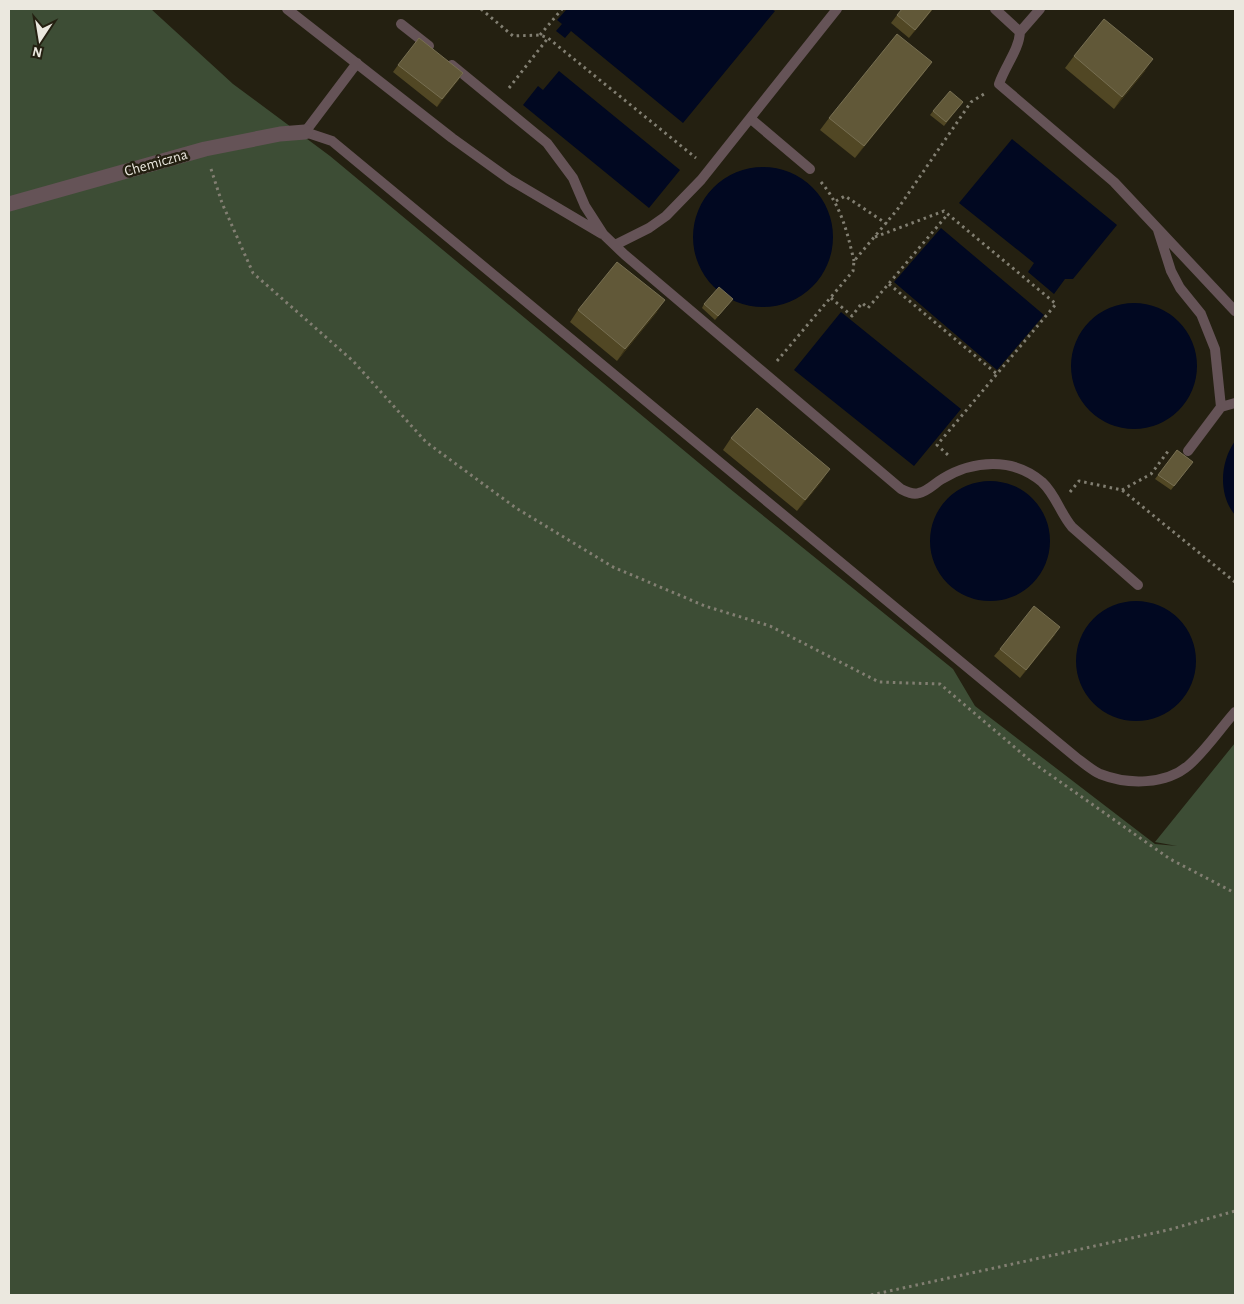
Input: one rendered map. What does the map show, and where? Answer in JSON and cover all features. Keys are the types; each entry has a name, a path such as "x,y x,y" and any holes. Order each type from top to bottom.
{"street":[{"name":"Chemiczna","path":"9,204 205,149 280,134 305,132"}],"lane":[{"path":"287,9 452,138 509,179 603,234 901,490 910,493 920,493 964,468 981,463 1012,466 1042,482 1059,504 1064,517 1072,527 1138,585"},
{"path":"615,245 649,228 666,216 710,169 837,9"},
{"path":"995,9 1020,32"},
{"path":"1040,9 1020,32 1019,42 1004,68 999,84 1114,182 1235,311"},
{"path":"401,24 547,142 573,178 585,206 603,234"},
{"path":"357,63 305,132 332,141 1063,746 1100,774 1131,781 1152,781 1172,776 1189,765 1235,712"},
{"path":"751,119 810,169"},
{"path":"1156,226 1171,271 1180,288 1201,314 1215,349 1221,407"},
{"path":"1188,451 1221,407 1235,404"}],"path":[{"path":"482,9 513,36 540,35 548,38 710,169"},
{"path":"540,35 562,9"},
{"path":"498,103 548,38"},
{"path":"854,261 887,224 971,102 999,84"},
{"path":"205,149 222,203 253,273 354,361 426,442 516,508 613,568 705,606 770,626 879,682 940,684 1040,768 1170,859 1235,893"},
{"path":"765,375 853,272 854,261 848,233 836,201 810,169"},
{"path":"836,201 845,196 887,224"},
{"path":"875,237 944,211 1056,304 937,446 964,468"},
{"path":"831,298 852,316 862,304 868,308 948,214"},
{"path":"889,284 997,374"},
{"path":"1122,490 1151,474 1174,444 1188,451"},
{"path":"1059,504 1079,481 1122,490 1235,582"},
{"path":"872,1295 1168,1230 1235,1211"}],"green space":[{"path":"9,9 151,9 233,84 330,156 729,488 953,669 975,706 1155,844 1177,846 1155,842 1235,743 1235,1295 9,1295"}],"water":[{"path":"567,9 771,9 775,11 683,123 571,31 565,38 556,31 562,24 557,20"},
{"path":"559,71 680,170 649,208 523,105 538,86 543,90"},
{"path":"1012,139 1117,225 1073,279 1065,279 1054,294 1028,272 1034,263 959,203"},
{"path":"763,167 790,173 802,179 812,188 821,198 827,210 833,237 827,264 821,276 812,286 802,295 790,301 763,307 736,301 724,295 714,286 705,276 699,264 693,237 699,210 705,198 714,188 724,179 736,173"},
{"path":"941,228 1044,315 997,370 894,282"},
{"path":"1134,303 1158,308 1169,313 1179,321 1187,331 1192,342 1197,366 1192,390 1187,401 1179,411 1169,419 1158,424 1134,429 1110,424 1099,419 1089,411 1081,401 1076,390 1071,366 1076,342 1081,331 1089,321 1099,313 1110,308"},
{"path":"841,312 961,409 914,466 794,370"},
{"path":"1235,441 1235,515 1226,498 1223,478 1226,459"},
{"path":"990,481 1002,482 1013,486 1023,491 1032,499 1040,508 1045,518 1049,529 1049,553 1045,564 1040,574 1032,583 1023,591 1013,596 1002,600 990,601 978,600 967,596 957,591 948,583 940,574 935,564 931,553 930,541 931,529 935,518 940,508 948,499 957,491 967,486 978,482"},
{"path":"1136,601 1148,602 1159,606 1169,611 1178,619 1186,628 1191,638 1195,649 1195,673 1191,684 1186,694 1178,703 1169,711 1159,716 1148,720 1136,721 1124,720 1113,716 1103,711 1094,703 1086,694 1081,684 1077,673 1076,661 1077,649 1081,638 1086,628 1094,619 1103,611 1113,606 1124,602"}],"building":[{"path":"902,9 932,9 915,30 897,15"},
{"path":"1104,19 1153,59 1122,97 1074,56"},
{"path":"897,34 932,62 864,146 829,118"},
{"path":"419,38 463,73 442,99 398,65"},
{"path":"950,91 963,102 946,122 933,111"},
{"path":"617,262 665,300 625,349 578,310"},
{"path":"719,287 733,299 718,316 704,304"},
{"path":"757,408 830,469 805,500 731,438"},
{"path":"1177,450 1193,462 1174,486 1158,475"},
{"path":"1034,606 1060,627 1026,670 1000,649"}]}
